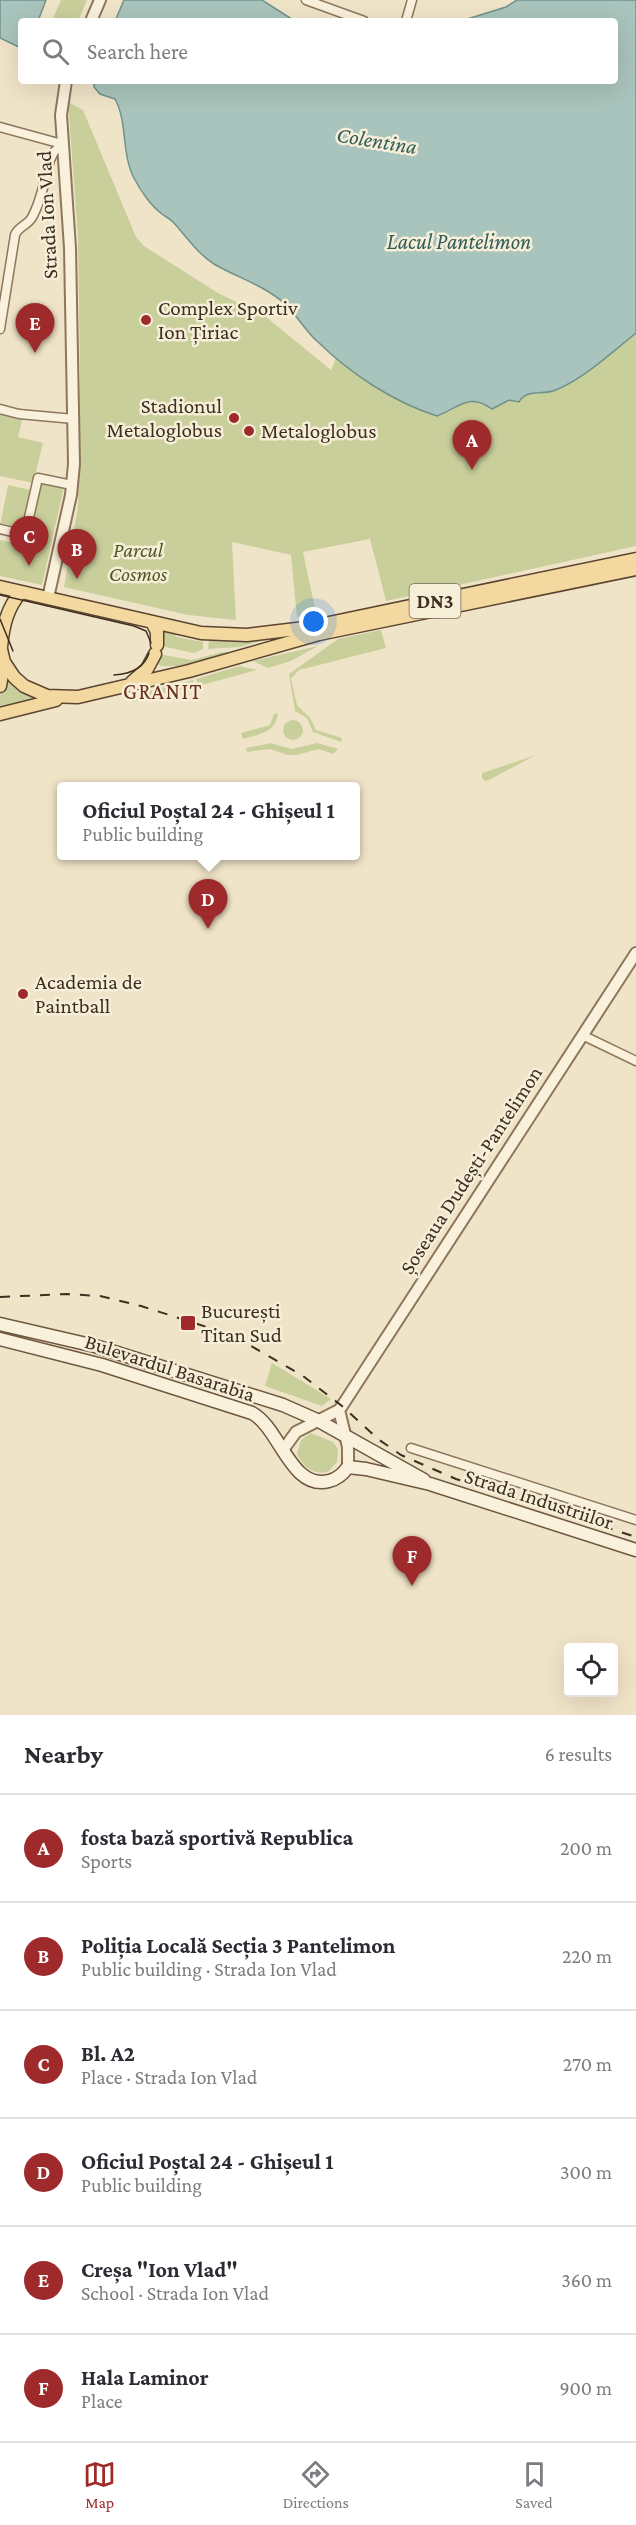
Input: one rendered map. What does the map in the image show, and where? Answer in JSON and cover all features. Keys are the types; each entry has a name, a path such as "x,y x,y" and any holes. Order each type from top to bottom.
{"main road":[{"name":"DN3","path":"0,587 201,633 247,635 272,633 636,559"},
{"name":"DN3","path":"1,646 4,662 18,682 39,694 78,697 319,634 636,569"},
{"path":"1,646 5,619 13,601 21,592"},
{"path":"126,686 147,669 156,650 157,632 152,622"},
{"path":"0,686 4,662"},
{"path":"0,714 78,697"},
{"name":"Bulevardul Basarabia","path":"0,1324 79,1341 184,1372 284,1405 317,1420"},
{"name":"Bulevardul Basarabia","path":"0,1339 102,1365 252,1413 264,1421 300,1474 318,1482 326,1482 339,1477 348,1467"},
{"name":"Strada Industriilor","path":"317,1420 430,1484"},
{"name":"Strada Industriilor","path":"348,1467 366,1468 430,1484 636,1551"}],"street":[{"path":"92,18 100,0"},
{"path":"306,0 356,18"},
{"path":"407,18 412,0"},
{"name":"Strada Ion Vlad","path":"48,598 72,485 74,419 70,248 61,104 65,84"},
{"path":"0,127 62,144 50,160 33,216 26,225 19,228 15,235 0,329"},
{"path":"0,409 19,414 74,419"},
{"path":"0,529 25,535 38,478 72,485"},
{"name":"Șoseaua Dudești-Pantelimon","path":"339,1410 636,953"},
{"path":"582,1035 636,1061"},
{"path":"283,1450 296,1432 339,1410 349,1457 348,1467"},
{"path":"411,1448 636,1520"}],"green space":[{"path":"61,0 87,0 79,18 53,18"},
{"name":"Parcul Cosmos","path":"68,102 83,110 136,237 144,246 218,293 265,316 331,370 336,358 380,389 449,412 470,402 481,402 492,408 509,400 519,402 526,395 551,392 567,385 588,372 636,333 636,546 386,601 370,539 303,552 316,613 297,617 291,555 232,542 236,620 188,615 64,587 78,507 80,375 78,237"},
{"path":"0,411 23,416 18,437 43,443 33,483 0,476"},
{"path":"39,482 64,487 42,585 0,576 0,540 25,545"},
{"path":"8,485 31,490 22,531 0,526"},
{"path":"162,630 172,632 177,637 203,642 203,649 194,653 161,646"},
{"path":"381,630 386,648 299,670 291,679 297,705 310,718 316,730 342,738 341,742 313,732 307,718 295,711 289,674 338,639"},
{"path":"276,637 240,647 208,649 209,639"},
{"path":"318,646 291,661 268,668 253,661"},
{"path":"230,652 180,665 162,666 155,663 158,654 192,660"},
{"path":"239,666 257,670 198,686 196,679"},
{"path":"7,677 17,688 36,699 0,708 0,696"},
{"path":"193,680 194,686 132,702 125,697"},
{"path":"278,713 274,725 266,732 243,739 241,733 270,725 274,714"},
{"path":"289,720 297,720 303,726 303,734 297,740 289,740 283,734 283,726"},
{"path":"271,743 291,749 317,743 338,749 333,754 319,749 296,755 270,749 247,752 246,748"},
{"path":"536,755 489,780 485,781 482,778 482,773"},
{"path":"272,1363 331,1399 322,1406 265,1386"},
{"path":"311,1433 333,1442 338,1449 337,1462 328,1472 322,1473 309,1469 297,1454 301,1440"}],"water":[{"path":"0,0 46,0 39,18 18,18 18,47 0,38"},
{"path":"124,0 262,0 290,18 116,18"},
{"name":"Lacul Pantelimon","path":"517,0 636,0 636,333 598,364 567,385 551,392 526,395 519,402 509,400 492,409 484,404 470,402 437,416 404,403 373,386 331,354 313,338 277,297 208,260 173,222 154,207 143,193 134,178 127,158 122,118 115,99 100,94 94,87 94,84 618,84 618,18 471,18 506,7"}],"tram line":[{"path":"0,595 134,626 146,631 151,643"},
{"path":"0,619 13,651"},
{"path":"114,675 136,670 144,663 149,653"}],"railway":[{"path":"0,1297 67,1294 100,1296 141,1306 213,1329 244,1342 303,1376 342,1406 378,1439 401,1455 456,1479 636,1537"}],"place":[{"name":"Complex Sportiv Ion Țiriac","path":"146,320"},
{"name":"Creșa \"Ion Vlad\"","path":"35,353"},
{"name":"Stadionul Metaloglobus","path":"234,418"},
{"name":"Metaloglobus","path":"249,431"},
{"name":"fosta bază sportivă Republica","path":"472,470"},
{"name":"Bl. A2","path":"29,566"},
{"name":"Poliția Locală Secția 3 Pantelimon","path":"77,579"},
{"name":"Oficiul Poștal 24 - Ghișeul 1","path":"208,929"},
{"name":"Academia de Paintball","path":"23,994"},
{"name":"București Titan Sud","path":"188,1323"},
{"name":"Hala Laminor","path":"412,1586"}],"district":[{"name":"GRANIT","path":"163,691"}],"water label":[{"name":"Colentina","path":"377,140"}]}
